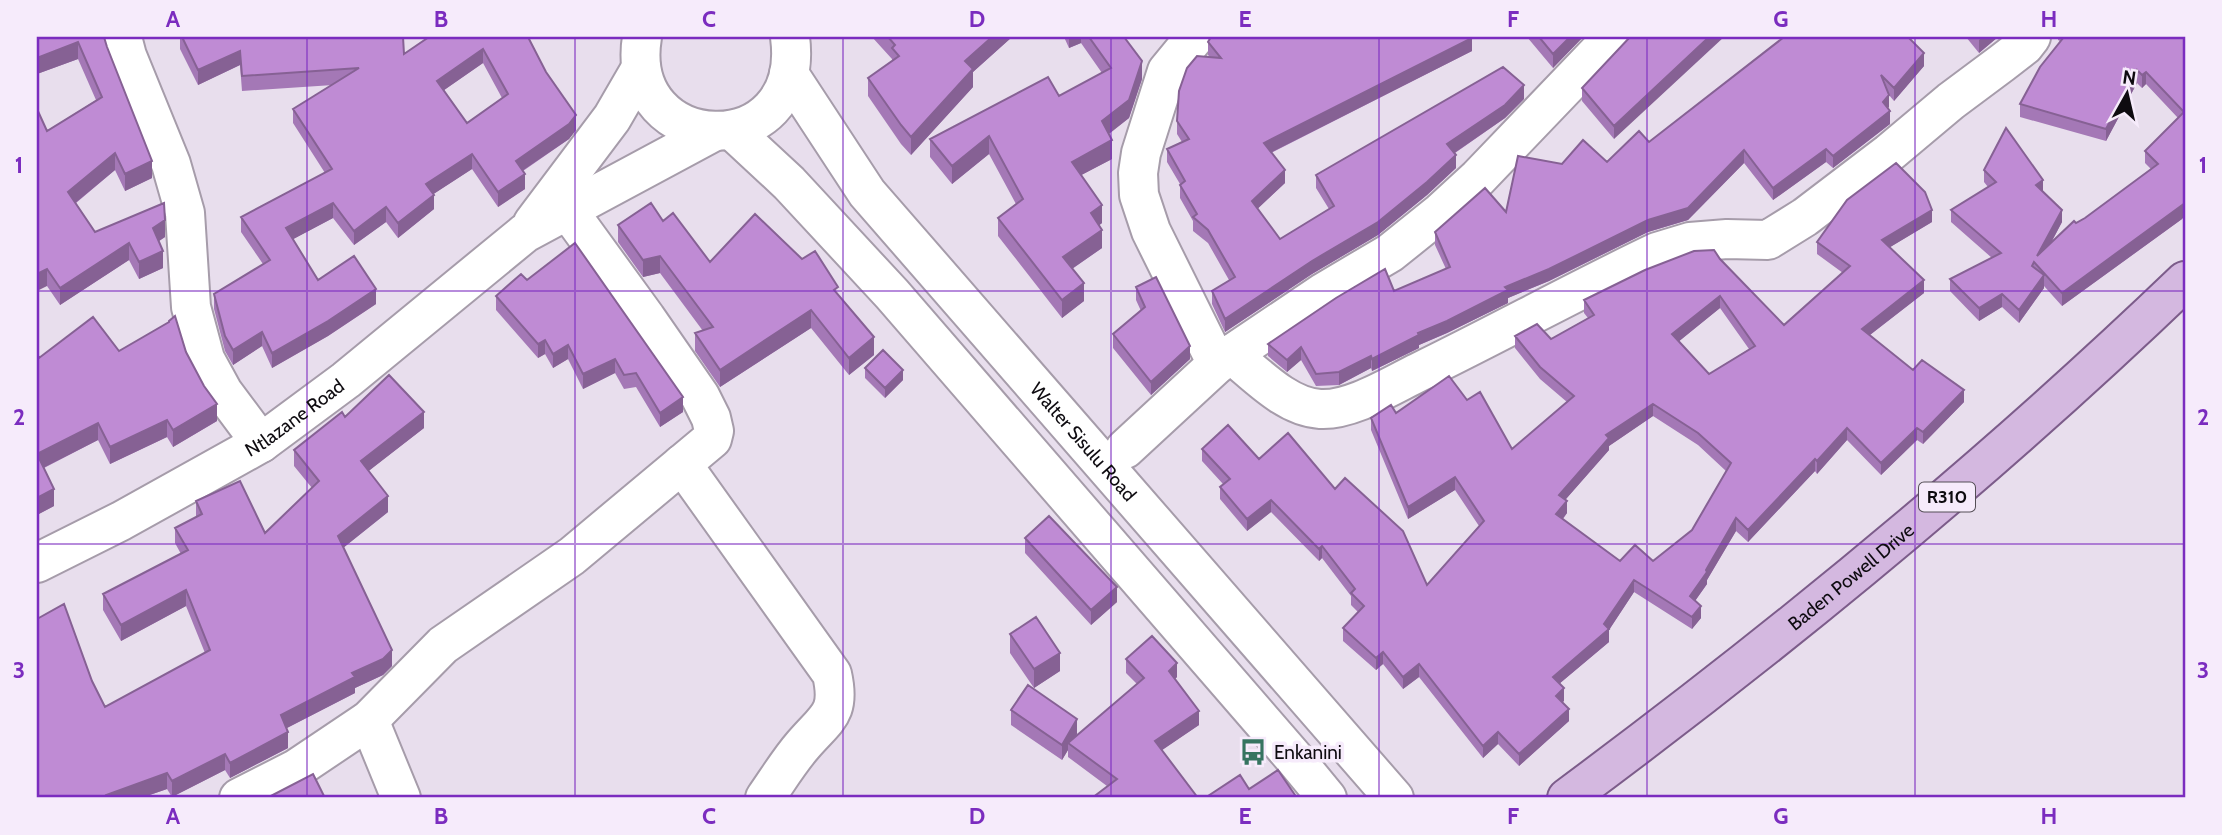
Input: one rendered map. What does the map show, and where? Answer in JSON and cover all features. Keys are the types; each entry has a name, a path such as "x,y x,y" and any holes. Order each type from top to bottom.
{"main road":[{"name":"Baden Powell Drive","path":"1567,798 1760,650 1945,498 2092,370 2185,281"}],"street":[{"path":"122,37 127,56 171,164 185,213 191,307 205,359 223,392 261,443"},
{"path":"1195,37 1167,71 1141,153 1139,195 1151,232 1224,359 1283,395 1303,405 1320,409 1340,408 1378,392 1657,252 1690,242 1768,240 1805,217 1878,161 2024,46 2031,37"},
{"path":"1125,449 1224,359 1324,292 1390,253 1441,212 1478,178 1614,37"},
{"name":"Ntlazane Road","path":"37,564 152,505 261,443 346,380 525,233 723,131 760,118 773,106 783,91 793,50"},
{"name":"Walter Sisulu Road","path":"793,50 866,193 1394,798"},
{"path":"641,53 647,88 658,106 674,119 693,128 723,131 789,183 892,295 1326,798"},
{"name":"Ntlazane Road","path":"525,233 612,118 641,53"},
{"path":"239,798 296,769 369,720 443,645 572,556 712,439 714,430 711,418 646,318 577,223"},
{"path":"682,464 832,674 836,690 834,708 825,724 803,745 765,798"},
{"path":"369,720 401,798"}],"building":[{"path":"37,37 104,37 152,161 125,174 115,153 68,192 95,232 164,203 165,220 153,228 163,251 139,262 129,243 60,288 47,269 37,274 37,109 47,131 102,97 78,42 37,58"},
{"path":"182,37 403,37 404,54 429,37 528,37 546,72 576,115 569,124 516,161 525,174 498,192 472,154 426,184 434,195 398,223 386,207 354,231 333,203 286,228 318,280 354,256 376,289 272,353 262,332 233,350 225,336 214,294 270,260 241,217 332,169 293,109 359,68 242,76 240,51 198,70","holes":["483,49 508,94 467,123 437,81"]},
{"path":"888,37 992,37 965,61 973,69 911,137 868,78 899,56"},
{"path":"1089,37 1124,37 1142,61 1129,100 1102,121 1112,140 1072,162 1102,205 1091,213 1102,230 1063,257 1084,283 1062,300 998,218 1023,199 989,136 952,166 930,139 1048,77 1059,96 1111,68"},
{"path":"1211,37 1472,38 1264,143 1285,170 1252,201 1280,239 1334,206 1316,175 1503,67 1524,85 1505,105 1447,144 1456,155 1378,222 1312,261 1225,319 1212,291 1235,277 1208,230 1193,217 1197,214 1180,185 1185,181 1167,149 1189,139 1177,121 1179,91 1187,68 1197,56 1221,58 1208,42"},
{"path":"1539,37 1570,37 1553,54"},
{"path":"1630,37 1709,37 1614,126 1582,88"},
{"path":"1784,37 1908,37 1924,53 1894,88 1881,75 1889,95 1883,102 1890,111 1833,156 1826,149 1773,188 1744,150 1688,208 1648,220 1549,269 1505,287 1508,290 1418,333 1419,335 1372,359 1371,356 1339,372 1316,374 1301,347 1287,360 1268,344 1385,269 1394,291 1450,267 1435,232 1485,188 1506,212 1518,156 1562,164 1583,140 1607,162 1639,131 1649,142"},
{"path":"2064,37 2185,37 2185,203 2062,293 2034,262 2032,266 2044,275 2019,310 2002,294 1979,308 1950,279 2001,253 1951,210 1996,182 1984,170 2006,128 2043,180 2036,185 2062,210 2037,256 2074,221 2076,223 2085,218 2158,164 2145,151 2184,112 2146,72 2142,75 2137,70 2106,129 2020,104 2040,67"},
{"path":"1896,163 1925,192 1932,210 1882,240 1924,280 1862,329 1913,370 1922,360 1964,390 1923,432 1917,428 1881,463 1847,428 1748,530 1736,518 1707,572 1690,596 1701,606 1692,617 1634,580 1604,624 1609,629 1553,677 1564,688 1556,696 1569,709 1519,754 1498,732 1483,746 1419,664 1403,677 1383,652 1376,658 1343,628 1364,606 1351,593 1355,589 1322,546 1319,549 1271,500 1247,519 1220,487 1230,479 1202,449 1228,425 1259,459 1288,433 1335,489 1345,478 1403,531 1427,585 1484,521 1455,477 1408,507 1371,418 1391,405 1396,413 1449,376 1467,400 1480,392 1512,449 1574,396 1540,367 1515,336 1537,324 1551,339 1594,315 1584,300 1645,270 1694,251 1714,250 1784,325 1850,266 1817,242 1847,200","holes":["1720,296 1755,346 1709,374 1672,334","1653,404 1698,433 1731,463 1692,530 1653,561 1635,545 1620,561 1556,514 1567,501 1559,495 1609,438 1606,435"]},
{"path":"651,203 663,221 673,213 710,262 755,214 802,259 815,251 838,287 834,290 874,337 849,358 811,310 720,370 695,333 713,327 660,256 643,260 618,225"},
{"path":"575,243 683,397 660,413 636,373 624,375 615,359 583,374 568,345 553,354 545,340 538,344 496,296 521,274 527,280"},
{"path":"1156,277 1190,346 1151,382 1113,334 1145,307 1136,287"},
{"path":"175,316 186,352 217,404 173,430 167,420 110,447 98,423 37,454 37,353 39,358 93,317 119,351"},
{"path":"883,350 903,370 885,388 865,368"},
{"path":"389,375 424,412 361,461 388,496 338,536 392,650 383,659 352,673 355,677 281,715 288,732 230,763 225,754 172,781 167,773 106,795 107,798 37,798 37,619 64,604 92,681 105,707 210,650 186,590 121,625 103,594 188,550 175,528 202,514 196,501 240,481 265,533 319,481 294,450 342,412 345,417"},
{"path":"37,454 54,489 37,498"},
{"path":"1049,516 1117,587 1091,610 1025,538"},
{"path":"1036,617 1060,653 1034,669 1010,634"},
{"path":"1152,636 1177,663 1169,671 1199,711 1155,741 1198,798 1092,798 1117,779 1068,743 1144,678 1126,659"},
{"path":"1028,685 1077,719 1062,745 1011,710"},
{"path":"1278,770 1297,798 1205,798 1240,775 1249,789"},
{"path":"313,774 325,798 267,798"}],"place":[{"name":"Enkanini","path":"1253,752"}]}
